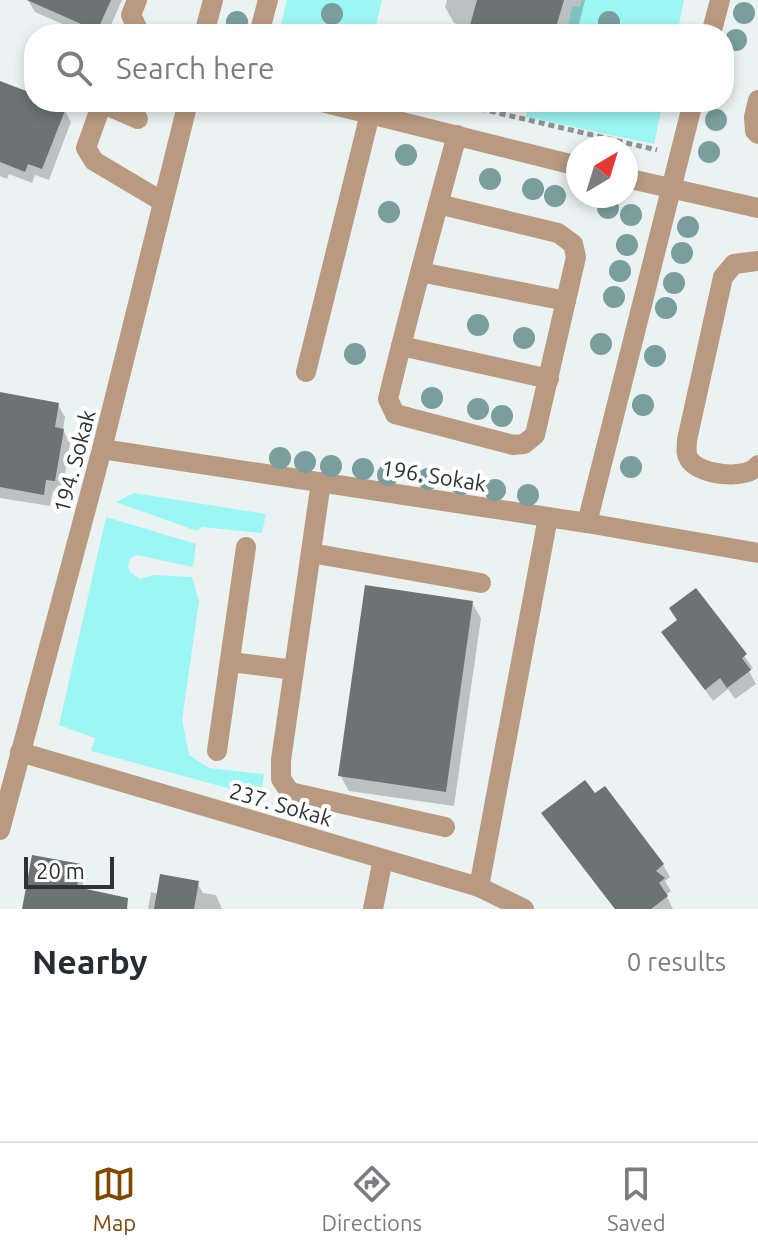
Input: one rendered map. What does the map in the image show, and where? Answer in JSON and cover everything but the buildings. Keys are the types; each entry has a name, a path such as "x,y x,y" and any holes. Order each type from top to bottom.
{"street":[{"path":"135,24 131,15 137,0"},
{"path":"207,24 213,0"},
{"path":"262,24 268,0"},
{"path":"714,24 720,0"},
{"path":"758,100 754,117 758,134"},
{"path":"97,112 86,148 94,161 163,202"},
{"path":"121,112 138,119"},
{"name":"194. Sokak","path":"0,830 102,449 186,112"},
{"path":"362,112 566,163"},
{"path":"587,523 690,112"},
{"path":"306,372 370,114"},
{"path":"438,204 558,233 573,244 576,257 549,379 535,435 524,444 513,445 395,414 388,399 420,272 438,204 457,135"},
{"path":"638,181 758,208"},
{"path":"757,253 734,264 723,277 686,455 691,463 702,470 727,474 753,472 758,465"},
{"path":"420,272 566,301"},
{"path":"401,346 549,379"},
{"name":"196. Sokak","path":"102,449 587,523 758,553"},
{"path":"321,482 281,760 281,779 290,792 445,827"},
{"path":"479,887 548,517"},
{"path":"217,751 246,547"},
{"path":"311,553 481,583"},
{"path":"231,662 294,670"},
{"name":"237. Sokak","path":"20,752 479,887 524,909"},
{"path":"373,909 383,859"}],"path":[{"path":"494,112 660,151 663,138"}],"shaded area":[{"path":"287,0 382,0 376,24 281,24"},
{"path":"582,0 684,0 679,24 568,24 572,6 580,7"},
{"path":"527,112 661,112 654,144 638,141 638,136 616,136 526,117"},
{"path":"134,493 266,514 262,533 202,527 197,531 116,502"},
{"path":"106,517 196,544 193,567 137,555 131,558 128,568 140,579 153,575 192,577 199,601 182,720 189,755 209,768 264,774 261,797 91,751 95,738 59,725"}]}
